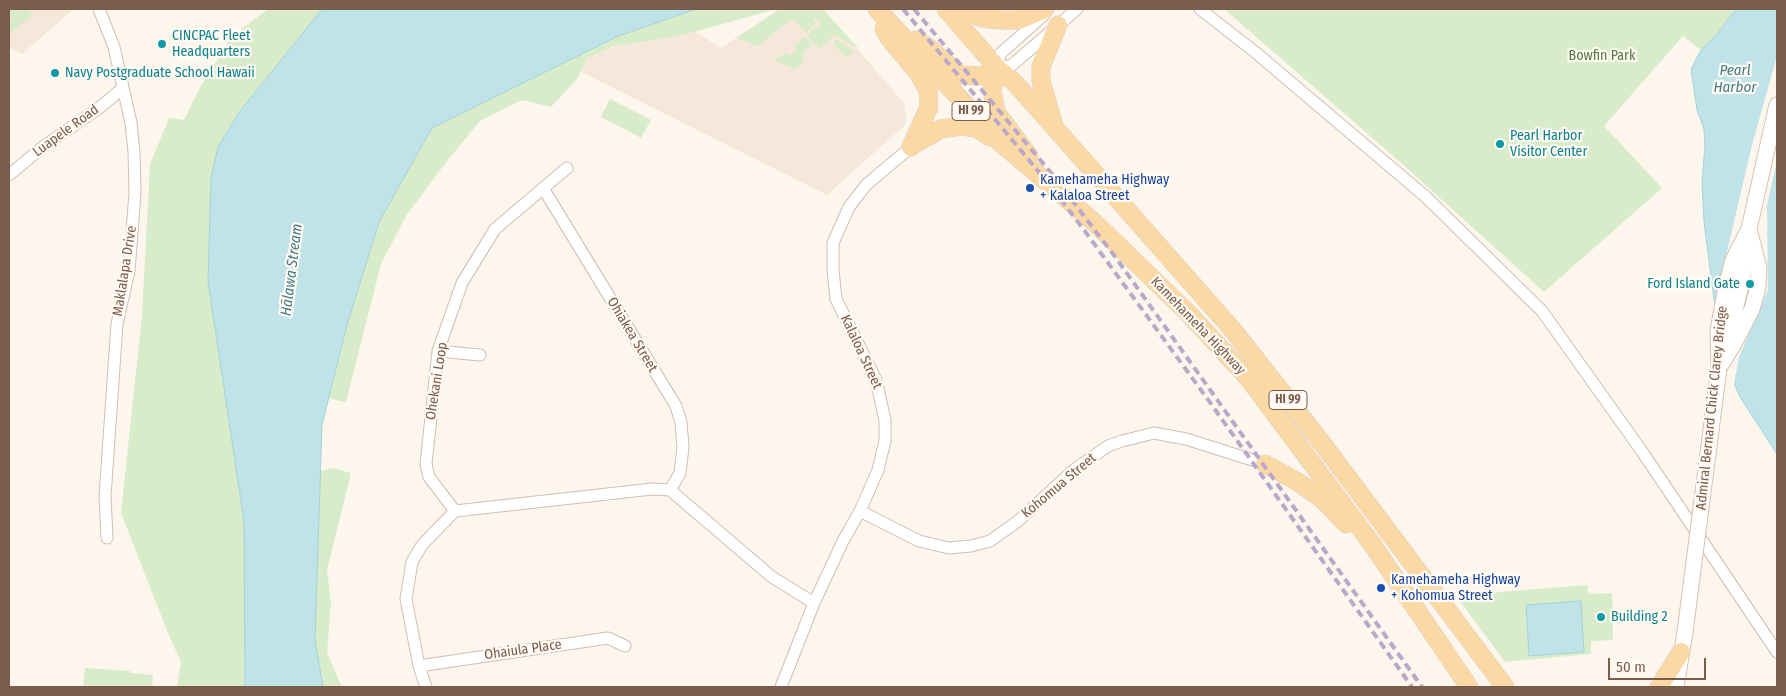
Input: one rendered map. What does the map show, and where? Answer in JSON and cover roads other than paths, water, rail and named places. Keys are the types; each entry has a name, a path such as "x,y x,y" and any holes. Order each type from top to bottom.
{"main road":[{"name":"Kamehameha Highway","path":"875,9 894,26 1001,142 1095,223 1188,313 1249,379 1372,544 1469,687"},
{"path":"875,9 889,38 918,73 928,90 928,107 911,146"},
{"name":"Kamehameha Highway","path":"946,9 998,69 1014,82 1232,330 1333,458 1505,687"},
{"path":"962,9 982,18 1019,20 1045,9"},
{"path":"1054,127 1041,81 1041,67 1058,25"},
{"path":"894,26 928,47 960,75 981,76 998,69"},
{"path":"998,69 992,90 996,112 1055,188"},
{"path":"911,146 941,130 961,126 976,128 1001,142"},
{"path":"1265,464 1298,482 1322,499 1349,527 1372,544"},
{"path":"1659,687 1681,652"}],"street":[{"name":"Maklalapa Drive","path":"100,9 114,47 131,123 135,193 128,270 117,324 105,496 107,538"},
{"path":"1050,9 1000,54 998,69 1012,65 1077,9"},
{"path":"1200,9 1255,52 1426,197 1542,310 1641,450 1777,652"},
{"name":"Luapele Road","path":"9,175 44,146 99,108 123,88"},
{"name":"Admiral Bernard Chick Clarey Bridge","path":"1676,687 1685,632 1719,368 1718,331 1733,260 1749,229 1777,105"},
{"name":"Kalaloa Street","path":"780,687 814,603 843,540 860,511 878,470 885,441 886,420 876,380 836,299 832,270 833,243 848,207 866,185 911,146"},
{"name":"Ohekani Loop","path":"455,511 429,477 426,464 438,351 462,283 495,229 567,168"},
{"name":"Ohiakea Street","path":"543,188 676,406 681,422 682,447 680,473 670,490"},
{"path":"1719,368 1752,309 1758,287 1759,268 1749,229"},
{"path":"438,351 480,355"},
{"name":"Kohomua Street","path":"860,511 919,541 948,548 971,546 990,541 1018,521 1075,469 1108,446 1122,440 1154,434 1186,439 1265,464"},
{"path":"426,687 406,599 412,562 422,545 455,511 652,489 670,490 772,578 814,603"},
{"name":"Ohaiula Place","path":"420,666 608,638 626,646"}],"water":[{"name":"Hālawa Stream","path":"326,9 696,9 616,37 432,128 379,222 347,325 322,425 315,640 323,687 245,687 244,521 208,281 211,178 218,147 240,111 319,13"},
{"name":"Pearl Harbor","path":"1736,9 1777,9 1777,454 1740,397 1721,353 1704,222 1702,182 1705,146 1704,129 1697,110 1691,69 1701,50 1718,33"},
{"path":"1581,601 1584,652 1529,656 1526,605"}],"railway":[{"path":"903,9 1053,189 1084,230 1209,401 1412,687"},
{"path":"914,9 1052,174 1116,258 1422,687"}],"place":[{"name":"CINCPAC Fleet Headquarters","path":"162,44"},
{"name":"Navy Postgraduate School Hawaii","path":"55,73"},
{"name":"Pearl Harbor Visitor Center","path":"1500,144"},
{"name":"Kamehameha Highway + Kalaloa Street","path":"1030,188"},
{"name":"Ford Island Gate","path":"1750,284"},
{"name":"Kamehameha Highway + Kohomua Street","path":"1381,588"},
{"name":"Building 2","path":"1601,617"}],"park label":[{"name":"Bowfin Park","path":"1602,56"}]}
